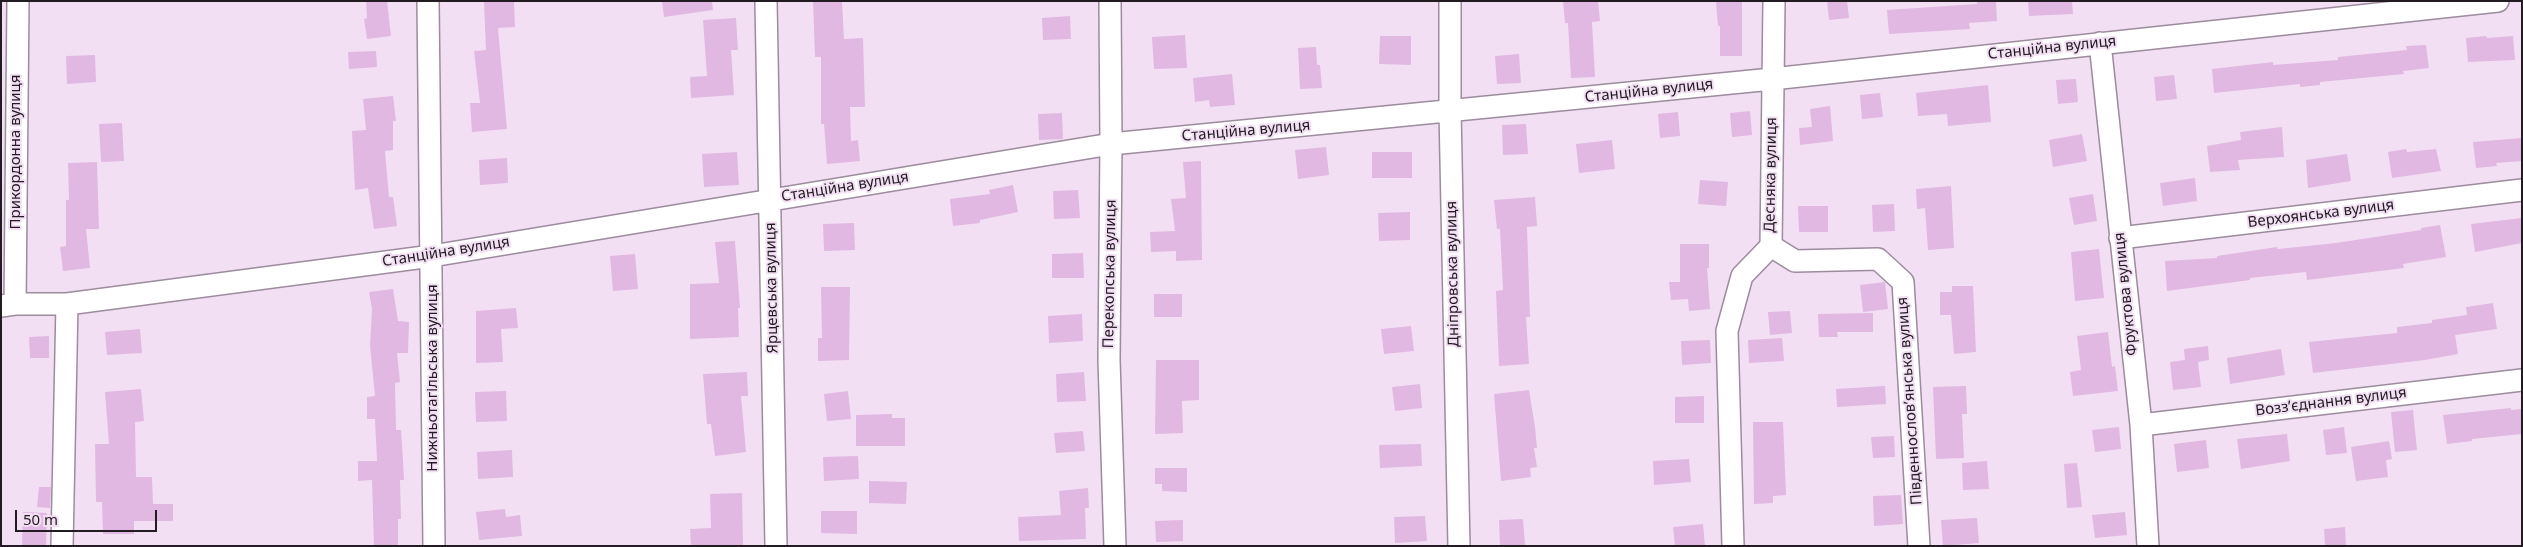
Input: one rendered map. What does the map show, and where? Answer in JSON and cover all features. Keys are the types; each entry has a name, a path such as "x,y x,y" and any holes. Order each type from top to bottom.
{"street":[{"name":"Прикордонна вулиця","path":"8,305 18,1"},
{"name":"Нижньотагільська вулиця","path":"428,1 434,546"},
{"name":"Ярцевська вулиця","path":"766,1 776,546"},
{"name":"Перекопська вулиця","path":"1110,1 1112,144 1110,360 1115,546"},
{"name":"Дніпровська вулиця","path":"1450,1 1450,111 1459,546"},
{"name":"Десняка вулиця","path":"1733,546 1727,331 1742,276 1770,246 1774,1"},
{"name":"Станційна вулиця","path":"8,305 67,304 432,256 1112,144 1772,79 2498,1"},
{"name":"Фруктова вулиця","path":"2100,43 2141,424 2148,546"},
{"name":"Верхоянська вулиця","path":"2120,238 2522,190"},
{"name":"Південнослов’янська вулиця","path":"1770,246 1795,261 1878,259 1903,282 1919,546"},
{"path":"62,546 67,304"},
{"name":"Возз’єднання вулиця","path":"2141,424 2522,380"}],"building":[{"path":"366,1 387,1 391,36 367,39 364,19 367,18"},
{"path":"484,1 514,1 515,27 498,28 507,129 472,132 470,103 480,103 474,51 486,50"},
{"path":"662,1 712,1 713,10 664,17"},
{"path":"813,1 842,1 844,39 863,38 865,107 850,107 851,141 858,140 860,161 827,164 824,124 821,124 821,57 815,57"},
{"path":"1563,1 1598,1 1600,21 1592,22 1595,77 1571,78 1568,23 1565,23"},
{"path":"1742,1 1742,56 1720,56 1720,26 1718,26 1716,2"},
{"path":"1827,1 1847,1 1849,18 1829,20"},
{"path":"1977,1 1996,1 1997,21 1969,23 1970,29 1889,34 1887,10 1977,4"},
{"path":"2028,1 2072,1 2073,14 2029,16"},
{"path":"1070,16 1071,39 1043,40 1042,18"},
{"path":"736,18 738,50 731,50 734,95 691,98 690,77 707,76 703,20"},
{"path":"1185,35 1187,68 1154,69 1152,37"},
{"path":"1380,36 1411,36 1411,65 1379,64"},
{"path":"2486,36 2487,38 2513,36 2515,60 2468,62 2466,38"},
{"path":"2426,45 2429,68 2403,71 2404,74 2320,82 2320,85 2300,87 2300,84 2214,93 2212,69 2273,62 2273,65 2338,60 2338,57 2407,50 2406,46"},
{"path":"1316,47 1317,65 1320,65 1322,88 1300,89 1298,48"},
{"path":"376,51 377,67 349,69 348,52"},
{"path":"1519,54 1521,83 1497,84 1495,56"},
{"path":"95,55 96,82 67,84 66,56"},
{"path":"1232,74 1235,105 1210,107 1209,100 1195,102 1193,78"},
{"path":"2174,75 2177,99 2156,101 2154,77"},
{"path":"2076,79 2078,102 2058,104 2056,80"},
{"path":"1988,85 1991,122 1948,126 1947,114 1918,116 1916,93"},
{"path":"1880,93 1883,117 1862,119 1860,95"},
{"path":"393,96 396,121 393,121 393,150 385,151 389,197 393,197 397,226 374,229 368,188 355,190 352,131 366,130 363,99"},
{"path":"1830,106 1833,141 1800,145 1799,128 1812,127 1810,109"},
{"path":"1750,111 1752,135 1732,137 1730,113"},
{"path":"1678,112 1680,136 1660,138 1658,114"},
{"path":"1062,113 1063,139 1039,140 1038,114"},
{"path":"122,123 124,161 101,162 99,124"},
{"path":"1526,124 1528,154 1503,155 1502,125"},
{"path":"2282,127 2284,157 2238,160 2240,170 2210,172 2207,146 2241,140 2240,132"},
{"path":"2082,134 2087,161 2053,167 2049,140"},
{"path":"2522,138 2522,161 2496,163 2497,166 2476,168 2473,142"},
{"path":"1612,140 1615,169 1579,173 1576,144"},
{"path":"1326,147 1329,175 1298,179 1295,150"},
{"path":"2406,149 2407,152 2436,149 2441,171 2392,178 2388,152"},
{"path":"737,152 739,185 704,187 702,154"},
{"path":"1372,152 1412,152 1412,178 1372,178"},
{"path":"2347,154 2351,181 2308,188 2306,160"},
{"path":"507,158 508,183 480,185 479,160"},
{"path":"1201,161 1202,260 1176,261 1176,251 1151,252 1150,232 1175,231 1171,199 1186,198 1183,162"},
{"path":"97,162 99,229 86,229 90,268 63,271 60,247 66,246 66,200 69,200 68,163"},
{"path":"2195,178 2197,201 2163,206 2160,183"},
{"path":"1700,180 1728,182 1726,206 1698,204"},
{"path":"1013,185 1018,212 980,220 980,223 953,226 950,199 990,194 989,190"},
{"path":"1951,186 1954,248 1928,250 1925,208 1917,209 1916,189"},
{"path":"1078,190 1080,218 1054,219 1053,191"},
{"path":"2093,194 2097,221 2074,225 2069,198"},
{"path":"1535,197 1537,226 1527,227 1530,317 1526,317 1529,364 1499,366 1496,291 1503,290 1500,229 1497,229 1494,200"},
{"path":"1894,204 1895,231 1873,232 1872,205"},
{"path":"1798,206 1828,206 1828,232 1799,232"},
{"path":"1410,212 1410,240 1379,241 1378,213"},
{"path":"2522,218 2522,243 2475,252 2471,224"},
{"path":"854,223 855,250 824,251 823,224"},
{"path":"2440,225 2446,257 2403,264 2404,268 2307,280 2306,272 2250,278 2250,280 2167,291 2165,261 2217,258 2217,256 2277,247 2278,249 2336,243 2421,230 2421,228"},
{"path":"735,241 740,308 738,308 739,337 690,339 690,284 719,283 715,242"},
{"path":"1680,244 1709,244 1709,268 1707,268 1710,309 1689,311 1688,299 1671,300 1669,282 1680,282"},
{"path":"2099,249 2104,298 2075,301 2071,252"},
{"path":"1083,253 1084,278 1052,278 1052,254"},
{"path":"635,254 638,289 613,291 610,256"},
{"path":"1885,282 1888,309 1863,312 1860,285"},
{"path":"1952,286 1973,286 1976,352 1954,354 1951,315 1940,315 1940,292 1952,292"},
{"path":"821,287 850,287 849,360 818,361 818,338 822,338"},
{"path":"393,289 398,321 409,322 408,353 397,353 400,382 395,383 396,430 401,430 404,480 400,480 401,519 398,519 398,546 374,546 372,480 358,481 358,461 377,461 375,419 367,419 367,397 375,396 370,346 372,309 369,292"},
{"path":"1154,294 1182,294 1182,317 1154,317"},
{"path":"2493,303 2497,329 2455,335 2458,354 2425,360 2313,373 2309,342 2397,333 2397,327 2432,323 2432,320 2467,315 2466,307"},
{"path":"516,308 518,328 501,329 503,362 476,363 476,311"},
{"path":"1790,311 1792,333 1770,335 1768,312"},
{"path":"1873,313 1873,332 1837,332 1838,337 1819,337 1818,314"},
{"path":"1082,314 1083,341 1049,343 1048,316"},
{"path":"1411,326 1414,351 1384,354 1381,329"},
{"path":"140,329 142,353 107,355 105,332"},
{"path":"2108,332 2112,367 2115,366 2118,391 2073,396 2070,372 2081,370 2077,336"},
{"path":"49,336 49,358 30,358 29,337"},
{"path":"1782,338 1784,361 1749,363 1748,340"},
{"path":"1710,340 1711,363 1682,365 1681,341"},
{"path":"2208,346 2209,360 2198,362 2201,387 2173,390 2170,362 2185,360 2184,349"},
{"path":"2281,349 2285,375 2230,384 2227,358"},
{"path":"1156,360 1199,360 1199,400 1182,401 1183,433 1155,434"},
{"path":"747,372 748,396 741,396 746,452 715,456 711,424 707,424 703,374"},
{"path":"1084,372 1086,401 1057,402 1056,374"},
{"path":"1420,384 1422,408 1395,411 1392,387"},
{"path":"1885,386 1886,404 1837,407 1836,389"},
{"path":"1966,386 1967,414 1962,414 1964,458 1936,459 1933,387"},
{"path":"141,389 144,421 135,422 136,477 152,477 153,504 173,504 173,521 134,521 134,534 103,534 102,502 96,502 95,444 109,444 105,392"},
{"path":"1529,390 1535,427 1537,448 1534,448 1537,467 1530,468 1531,477 1501,481 1494,394"},
{"path":"506,391 507,421 476,422 475,392"},
{"path":"848,391 851,419 827,421 824,394"},
{"path":"1704,396 1704,423 1675,423 1675,397"},
{"path":"2511,408 2511,410 2522,409 2522,434 2472,439 2472,441 2447,444 2443,415"},
{"path":"2413,410 2417,450 2395,452 2391,412"},
{"path":"892,414 892,418 905,418 905,446 856,446 856,415"},
{"path":"1753,422 1783,422 1786,495 1773,496 1773,503 1754,504"},
{"path":"2119,427 2121,449 2095,452 2092,430"},
{"path":"2344,427 2347,453 2326,455 2323,430"},
{"path":"1083,431 1085,451 1056,453 1054,433"},
{"path":"2287,434 2290,461 2241,469 2237,439"},
{"path":"1894,436 1895,457 1873,458 1871,437"},
{"path":"2206,440 2209,468 2177,472 2174,444"},
{"path":"2389,441 2392,459 2386,460 2388,477 2356,481 2351,447"},
{"path":"1421,444 1422,466 1380,468 1379,445"},
{"path":"512,450 513,477 478,479 477,452"},
{"path":"858,456 859,479 824,481 823,457"},
{"path":"1689,459 1691,482 1654,485 1653,461"},
{"path":"1987,461 1989,489 1963,490 1962,463"},
{"path":"2077,463 2082,507 2067,508 2064,464"},
{"path":"1155,468 1187,468 1187,492 1162,491 1162,484 1155,484"},
{"path":"869,481 907,482 906,504 869,503"},
{"path":"39,487 51,487 50,508 37,507"},
{"path":"1088,488 1089,508 1085,508 1086,539 1019,541 1018,517 1061,515 1059,491"},
{"path":"742,493 743,545 691,546 690,529 711,528 710,494"},
{"path":"1901,495 1903,524 1874,526 1873,496"},
{"path":"505,509 506,517 520,515 522,536 479,540 476,512"},
{"path":"821,511 857,511 857,534 821,533"},
{"path":"23,512 47,513 46,546 22,546"},
{"path":"2125,512 2127,535 2095,538 2092,515"},
{"path":"1425,516 1427,541 1395,543 1394,517"},
{"path":"1977,518 1979,543 1943,546 1941,520"},
{"path":"1523,519 1525,545 1500,546 1499,520"},
{"path":"1183,520 1183,541 1156,542 1155,521"},
{"path":"1703,524 1705,546 1675,546 1673,527"},
{"path":"2345,527 2346,546 2325,546 2324,529"}]}
